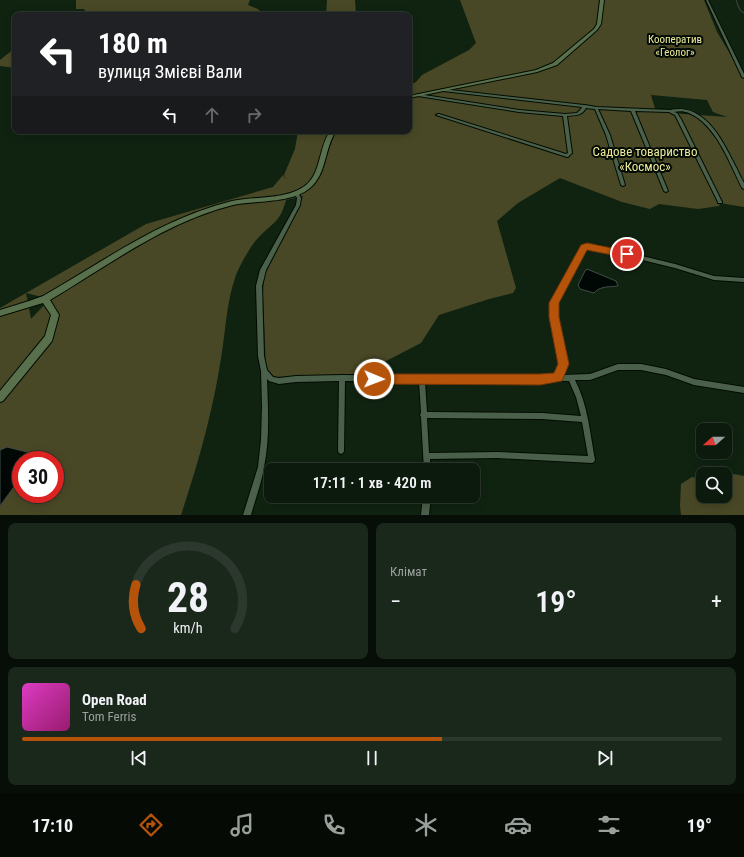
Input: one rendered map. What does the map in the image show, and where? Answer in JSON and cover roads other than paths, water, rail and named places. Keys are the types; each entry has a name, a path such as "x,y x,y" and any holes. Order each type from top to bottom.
{"street":[{"path":"412,96 537,72 551,67 598,27 602,0"},
{"path":"707,0 744,77"},
{"path":"443,90 596,108 670,112 680,110 692,112 711,128 744,188"},
{"path":"418,95 519,111 565,115 578,114 585,106"},
{"path":"596,108 608,135 623,185"},
{"path":"633,110 666,191"},
{"path":"670,112 676,114 680,119 720,202"},
{"path":"438,115 567,156 570,153 570,147 565,115"},
{"path":"0,313 45,299 126,249 176,224 211,210 235,203 296,193 309,186 314,180 321,166 331,134"},
{"path":"247,515 261,467 264,440 264,371 261,356 259,286 263,270 298,205 299,198 296,193"},
{"path":"558,378 564,364 554,317 554,303 584,248 597,247 675,266 714,278 744,280"},
{"path":"0,398 49,338 55,315 45,299"},
{"path":"264,371 271,379 279,381 342,378 540,380 590,377 618,366 641,367 666,372 694,382 744,390"},
{"path":"341,451 342,378"},
{"path":"426,456 497,455 592,460 584,419 575,386 571,378"},
{"path":"422,380 426,463"},
{"path":"423,415 542,416 584,419"},
{"path":"425,515 426,503"}],"waterway":[{"path":"736,0 740,10 744,13"}],"park label":[{"name":"Кооператив «Геолог»","path":"675,45"},
{"name":"Садове товариство «Космос»","path":"645,158"}]}
